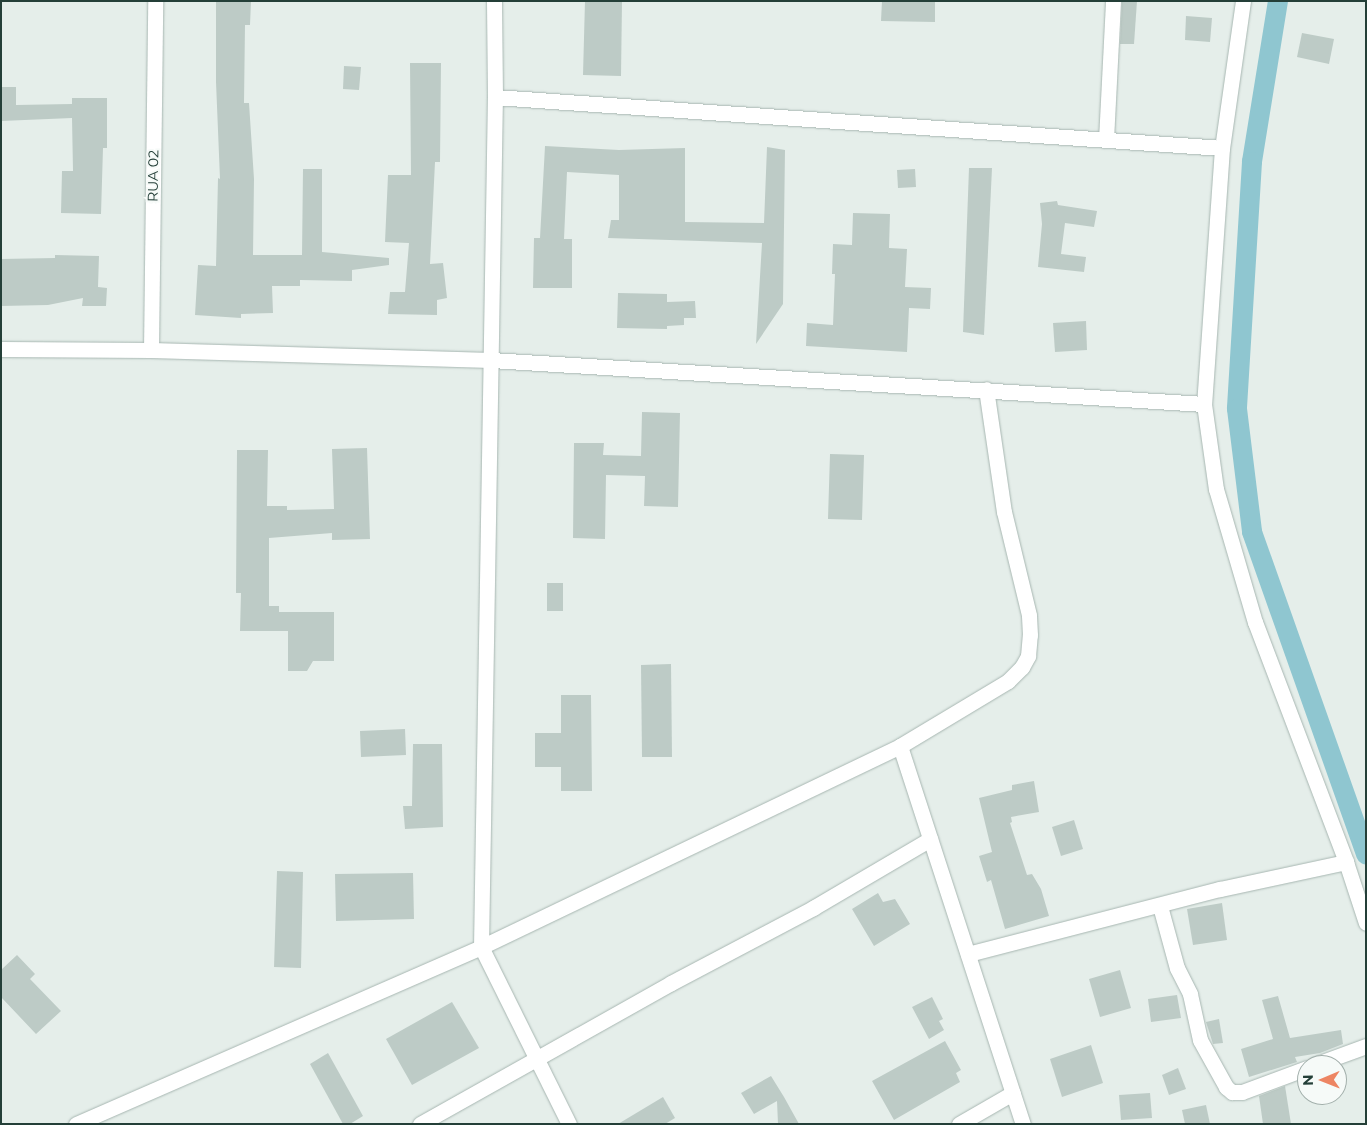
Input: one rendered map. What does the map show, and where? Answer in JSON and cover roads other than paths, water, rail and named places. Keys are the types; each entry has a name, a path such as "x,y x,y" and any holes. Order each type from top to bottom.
{"street":[{"name":"RUA 02","path":"151,350 155,1"},
{"path":"494,1 495,98 481,947 569,1124"},
{"path":"1106,140 1113,1"},
{"path":"1243,1 1222,148 1204,404 1216,489 1255,622 1346,862 1366,923"},
{"path":"495,98 1222,148"},
{"path":"1,349 151,350 491,360 986,389 1204,404"},
{"path":"76,1124 99,1119 481,947 900,746 1008,681 1022,667 1028,656 1029,615 1004,512 986,389"},
{"path":"900,746 1023,1124"},
{"path":"420,1124 670,983 813,908 930,839"},
{"path":"968,954 1220,889 1346,862"},
{"path":"1160,906 1177,968 1190,994 1200,1040 1226,1087 1232,1092 1242,1092 1297,1072"},
{"path":"1341,1055 1366,1046"},
{"path":"960,1124 1014,1094"}],"waterway":[{"path":"1278,1 1252,162 1237,409 1252,532 1366,854"}]}
